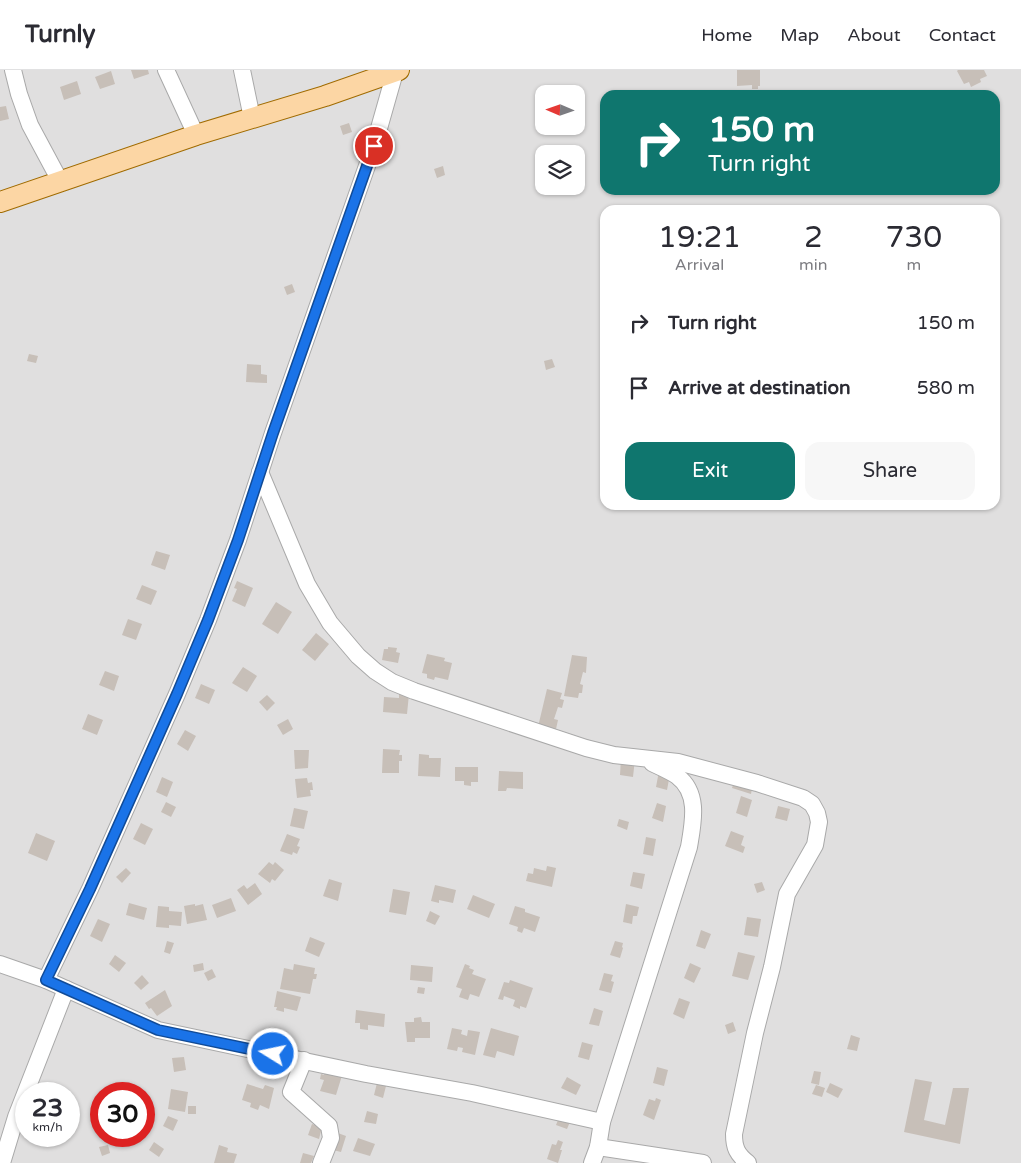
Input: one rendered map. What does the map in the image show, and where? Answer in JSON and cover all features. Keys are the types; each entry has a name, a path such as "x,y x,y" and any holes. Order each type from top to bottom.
{"main road":[{"path":"0,202 196,135 325,96 397,71"}],"street":[{"path":"14,70 19,94 30,125 60,181"},
{"path":"166,70 196,135"},
{"path":"242,70 252,118"},
{"path":"46,980 90,889 181,685 231,558 374,146 397,71"},
{"path":"260,472 307,584 330,623 358,656 392,682 586,748 614,755 678,762 757,783 803,798 812,804 819,822 815,845 787,894 734,1134 734,1146 738,1155 748,1163"},
{"path":"592,1163 598,1147 602,1122 689,847 693,821 693,801 686,786 677,776 646,759"},
{"path":"0,964 46,980 158,1030 366,1074 472,1093 602,1122"},
{"path":"2,1163 16,1117 66,989"},
{"path":"304,1060 291,1092 329,1126 330,1138 321,1163"},
{"path":"598,1147 703,1163"}],"shaded area":[{"path":"0,70 1021,70 1021,1163 0,1163"}],"building":[{"path":"131,70 148,70 149,74 134,79"},
{"path":"737,70 760,70 760,86 758,86 758,89 752,89 752,85 737,86"},
{"path":"958,70 984,70 987,76 980,79 981,82 971,87 969,82 964,84"},
{"path":"111,71 115,84 100,89 95,77"},
{"path":"77,81 81,94 64,100 60,87"},
{"path":"6,106 9,119 0,121 0,107"},
{"path":"349,123 352,132 343,135 340,126"},
{"path":"443,166 445,175 437,178 434,169"},
{"path":"292,284 295,292 287,295 284,287"},
{"path":"29,354 38,356 36,363 27,361"},
{"path":"552,359 555,367 546,370 544,361"},
{"path":"247,364 261,365 261,374 267,375 267,383 246,382"},
{"path":"156,551 170,555 165,570 151,565"},
{"path":"237,581 253,588 245,607 232,601 237,589 234,588"},
{"path":"142,585 157,591 151,605 136,599"},
{"path":"276,602 292,612 278,634 262,624"},
{"path":"128,619 142,624 136,640 122,635"},
{"path":"316,633 329,644 315,661 302,650"},
{"path":"388,647 397,648 396,652 400,653 398,663 382,660 384,649 388,649"},
{"path":"427,654 445,658 444,661 452,663 448,680 435,677 434,680 427,678 427,674 422,673"},
{"path":"572,655 587,657 586,673 583,672 580,684 583,685 582,693 579,693 578,698 564,696"},
{"path":"243,667 257,676 247,692 232,683"},
{"path":"105,671 119,676 114,691 99,685"},
{"path":"201,684 215,690 209,704 195,698"},
{"path":"547,689 562,693 560,699 564,700 562,708 558,707 554,719 558,720 556,729 552,728 551,734 537,731"},
{"path":"399,694 409,694 407,714 383,712 384,697 399,698"},
{"path":"267,695 275,703 267,711 259,702"},
{"path":"88,714 103,720 97,735 82,729"},
{"path":"288,719 293,729 283,735 277,725"},
{"path":"185,730 196,736 188,751 177,744"},
{"path":"383,749 400,750 399,755 402,755 402,761 399,761 399,773 382,773"},
{"path":"294,750 309,750 308,768 295,769"},
{"path":"419,754 429,755 429,758 441,758 440,777 418,776"},
{"path":"621,758 635,759 633,777 620,775"},
{"path":"455,767 478,767 478,782 471,782 471,786 464,785 464,781 455,781"},
{"path":"499,771 523,772 523,789 507,788 506,791 498,791"},
{"path":"659,771 670,774 667,790 656,787"},
{"path":"162,777 173,782 167,797 156,792"},
{"path":"307,778 308,783 312,782 313,790 310,790 311,796 297,798 295,779"},
{"path":"735,779 753,784 751,794 732,788"},
{"path":"741,796 752,800 747,817 736,813"},
{"path":"166,802 176,807 171,817 161,812"},
{"path":"657,803 666,806 663,822 652,818"},
{"path":"778,806 790,809 787,821 775,818"},
{"path":"294,808 308,811 304,829 290,826"},
{"path":"619,819 629,822 627,830 617,826"},
{"path":"141,823 153,829 145,845 133,839"},
{"path":"731,831 744,836 741,845 745,847 743,853 725,846"},
{"path":"36,833 55,841 47,861 28,853"},
{"path":"287,834 300,839 297,846 300,847 297,854 293,852 292,855 280,851"},
{"path":"646,837 656,839 653,856 643,854"},
{"path":"269,862 273,865 275,862 284,870 275,881 272,879 270,883 258,874"},
{"path":"547,866 556,868 552,887 526,881 528,873 533,874 534,868 546,871"},
{"path":"126,868 131,873 122,883 116,877"},
{"path":"633,872 645,874 642,889 630,886"},
{"path":"329,879 342,883 338,901 323,896"},
{"path":"762,882 765,890 757,893 754,884"},
{"path":"255,883 262,894 248,905 237,890 244,885 247,889"},
{"path":"435,885 456,890 453,903 439,900 439,903 431,901"},
{"path":"393,889 410,892 406,915 389,912"},
{"path":"473,895 495,904 489,918 467,909"},
{"path":"231,898 236,911 217,918 212,905"},
{"path":"129,903 147,908 144,920 126,915"},
{"path":"195,904 195,906 203,904 207,920 187,924 184,906"},
{"path":"626,904 639,907 637,916 633,916 632,924 623,922"},
{"path":"158,906 169,907 169,911 182,912 181,926 169,925 169,928 156,927"},
{"path":"515,906 540,917 535,932 524,928 522,933 517,931 518,927 509,924"},
{"path":"430,911 440,916 435,925 426,921"},
{"path":"747,917 761,919 758,937 744,935"},
{"path":"98,919 110,924 102,942 90,936"},
{"path":"701,930 711,934 705,949 696,946"},
{"path":"310,937 325,943 319,957 305,951"},
{"path":"167,941 174,943 170,954 164,952"},
{"path":"615,941 623,943 620,958 610,955"},
{"path":"738,952 755,956 748,980 732,976"},
{"path":"115,955 126,963 119,972 109,964"},
{"path":"203,963 204,970 194,972 193,965"},
{"path":"690,963 701,968 694,983 684,978"},
{"path":"294,964 315,968 314,974 317,974 316,979 313,979 310,994 280,989 284,968 293,970"},
{"path":"465,964 474,970 472,974 486,979 479,997 470,994 468,1000 459,997 462,989 456,987"},
{"path":"411,965 433,967 432,982 410,980"},
{"path":"212,969 216,977 208,981 204,973"},
{"path":"604,973 613,975 611,981 614,982 611,993 599,990"},
{"path":"142,975 149,983 141,990 134,983"},
{"path":"510,980 533,988 526,1008 520,1006 520,1009 513,1006 515,1000 504,996 503,1000 498,999 504,982 509,983"},
{"path":"418,987 425,988 424,994 417,993"},
{"path":"165,990 172,1006 157,1016 145,1003"},
{"path":"277,991 301,997 297,1011 284,1008 284,1012 276,1010 277,1007 274,1007"},
{"path":"679,998 690,1002 684,1019 673,1014"},
{"path":"594,1008 603,1011 599,1026 589,1024"},
{"path":"356,1010 385,1014 384,1027 368,1025 368,1030 360,1029 360,1023 355,1023"},
{"path":"421,1017 422,1022 430,1022 430,1038 415,1038 415,1042 407,1042 405,1022 414,1022 414,1018"},
{"path":"733,1022 736,1031 728,1034 725,1025"},
{"path":"452,1028 462,1030 461,1034 467,1036 468,1030 480,1032 475,1055 462,1052 463,1048 458,1047 457,1051 447,1049"},
{"path":"491,1028 519,1036 514,1056 497,1051 495,1058 483,1055"},
{"path":"851,1035 860,1038 857,1051 847,1049"},
{"path":"582,1042 593,1045 589,1060 578,1057"},
{"path":"184,1057 186,1070 174,1072 172,1058"},
{"path":"328,1064 344,1069 336,1095 320,1091 324,1080 320,1079 321,1074 324,1075"},
{"path":"657,1067 668,1070 664,1086 653,1083"},
{"path":"814,1071 821,1072 819,1085 811,1083"},
{"path":"567,1077 581,1085 576,1095 561,1088"},
{"path":"915,1079 932,1082 924,1120 945,1125 953,1088 969,1088 960,1144 904,1132"},
{"path":"377,1083 386,1086 383,1098 374,1095"},
{"path":"830,1083 843,1089 838,1098 826,1092"},
{"path":"247,1084 263,1089 265,1085 274,1088 269,1109 260,1105 258,1110 250,1107 251,1103 242,1100"},
{"path":"816,1085 825,1088 822,1097 812,1094"},
{"path":"171,1089 188,1092 185,1112 168,1109"},
{"path":"656,1098 661,1100 654,1120 643,1115 649,1099 655,1101"},
{"path":"188,1106 196,1106 196,1114 188,1114"},
{"path":"562,1110 572,1117 567,1129 556,1125"},
{"path":"367,1111 378,1114 376,1124 364,1122"},
{"path":"168,1116 178,1120 173,1131 163,1126"},
{"path":"312,1124 322,1127 319,1139 308,1135"},
{"path":"335,1132 346,1136 341,1152 329,1149"},
{"path":"358,1138 375,1144 370,1156 353,1151"},
{"path":"558,1140 563,1142 558,1163 547,1159 552,1144 556,1145"},
{"path":"155,1143 164,1149 159,1157 149,1150 151,1147 155,1147"},
{"path":"219,1145 228,1148 227,1152 237,1154 234,1163 214,1163"},
{"path":"99,1147 108,1147 110,1153 102,1156"},
{"path":"303,1153 314,1156 311,1163 300,1163"}],"route":[{"path":"273,1054 158,1030 46,980 90,889 208,620 238,540 273,433 374,146"}]}
